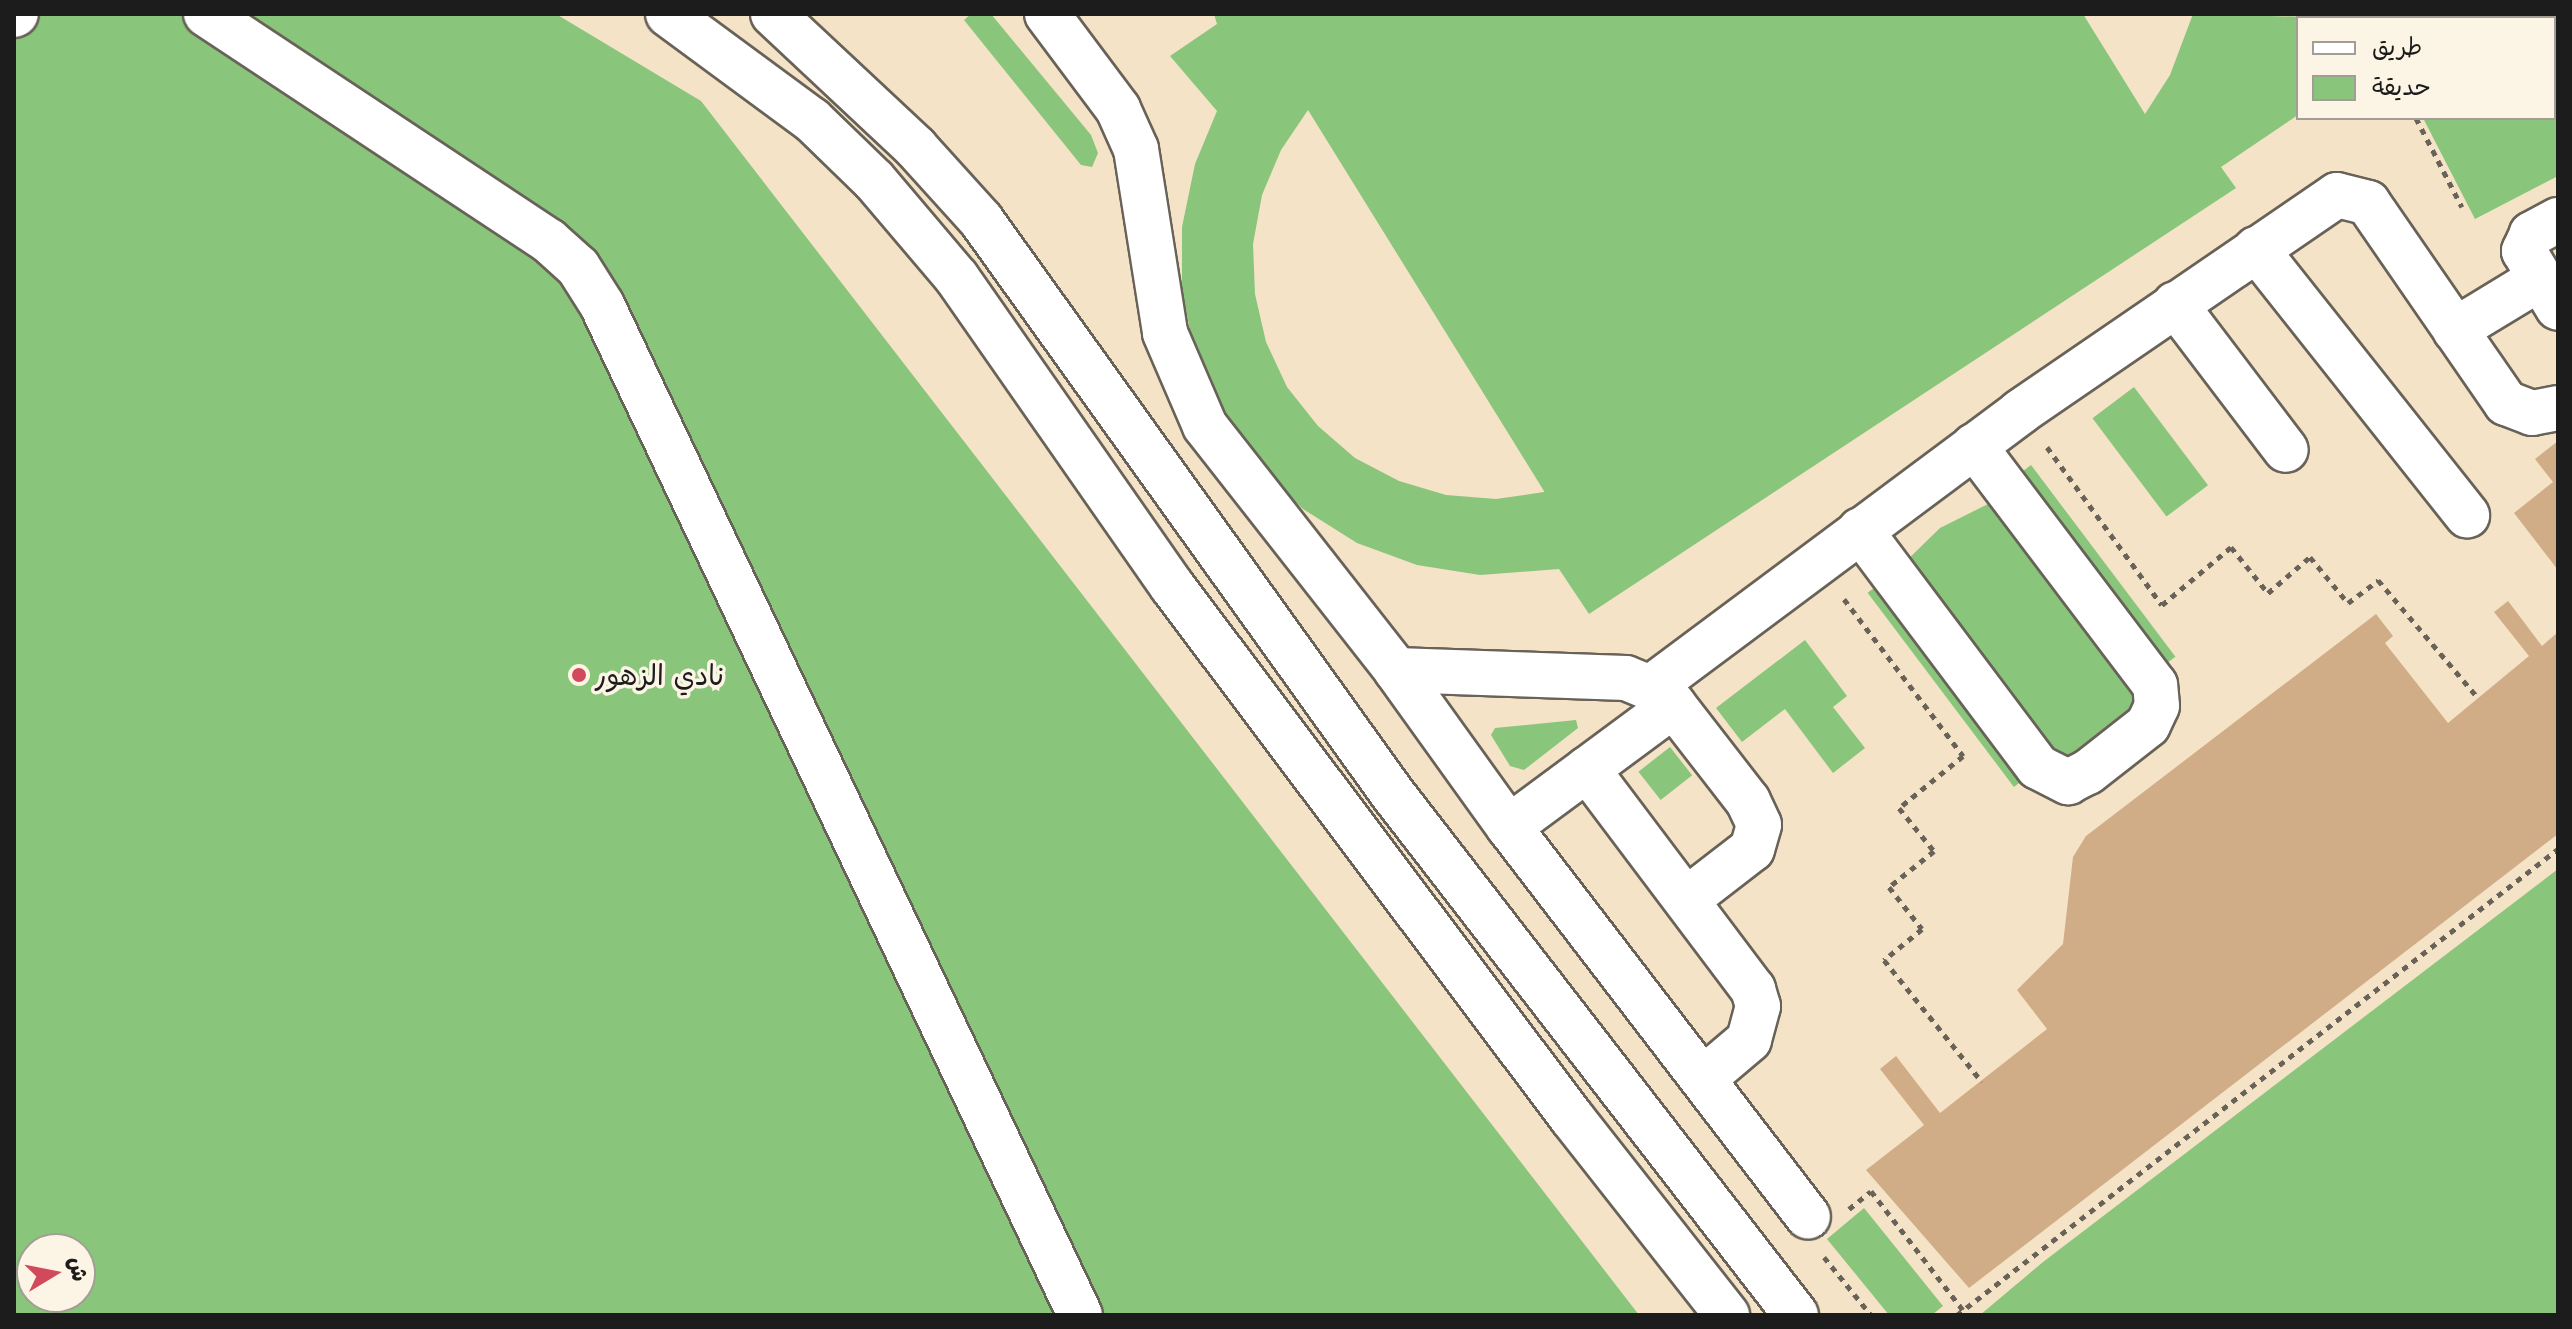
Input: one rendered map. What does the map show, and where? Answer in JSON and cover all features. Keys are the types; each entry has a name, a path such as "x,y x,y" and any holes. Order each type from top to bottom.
{"lane":[{"path":"206,14 549,241 578,267 602,305 1080,1315"},
{"path":"668,14 812,120 874,180 957,278 1172,586 1562,1106 1727,1315"},
{"path":"775,14 916,148 990,231 1392,793 1796,1315"},
{"path":"1047,14 1118,109 1136,149 1165,333 1205,426 1396,670 1509,827 1703,1079 1825,1226"},
{"path":"1509,827 1587,769 1664,696 1860,530 1974,446 2329,198 2357,197 2368,203 2506,403 2532,413 2558,408"},
{"path":"2455,330 2553,299 2526,259 2525,244 2532,234 2558,220"},
{"path":"2256,249 2467,515"},
{"path":"2175,304 2286,450"},
{"path":"1860,530 2038,767 2068,782 2088,772 2148,725 2157,706 2155,685 1974,446"},
{"path":"1396,670 1626,678 1664,696 1756,812 1759,825 1752,849 1686,900"},
{"path":"1587,769 1753,989 1758,1006 1749,1040 1703,1079"}],"path":[{"path":"2417,120 2462,207"},
{"path":"2049,449 2162,605 2231,547 2268,593 2310,557 2348,603 2378,580 2479,699"},
{"path":"1850,606 1963,756 1899,808 1934,851 1889,887 1922,929 1884,960 1982,1082"},
{"path":"1957,1315 2558,849"},
{"path":"1871,1315 1825,1226 1871,1191 1963,1310"}],"green space":[{"name":"نادي الزهور","path":"14,14 556,14 701,101 1639,1315 14,1315"},
{"path":"971,14 991,14 1091,135 1098,153 1092,167 1081,165 964,20"},
{"path":"1214,14 2083,14 2145,114 2170,75 2193,14 2296,17 2296,116 2221,167 2236,188 1589,614 1559,569 1480,575 1417,565 1357,543 1303,509 1257,465 1220,413 1195,354 1182,291 1182,227 1195,164 1217,111 1170,56 1217,24","holes":["1308,110 1544,492 1496,499 1446,495 1399,481 1355,458 1318,426 1287,387 1266,342 1255,294 1253,244 1262,195 1281,150"]},
{"path":"2371,14 2558,14 2558,176 2475,219 2424,120 2556,120 2556,16"},
{"path":"2134,387 2208,485 2166,517 2092,418"},
{"path":"2031,465 2175,657 2160,668 2016,476"},
{"path":"1990,503 2142,700 2108,738 2062,760 1900,567 1940,528"},
{"path":"1882,582 2028,776 2014,787 1868,593"},
{"path":"1805,640 1847,696 1833,707 1865,748 1833,773 1785,709 1742,742 1716,708"},
{"path":"1576,720 1578,728 1524,770 1510,766 1491,735 1495,728"},
{"path":"1670,747 1692,775 1661,800 1638,772"},
{"path":"2558,869 2558,1315 1980,1315 2043,1262"},
{"path":"1864,1208 1943,1306 1932,1315 1889,1315 1827,1239"}],"building":[{"path":"2558,441 2558,570 2514,513 2553,482 2535,459"},
{"path":"2508,601 2542,646 2558,632 2558,834 1969,1288 1866,1170 1924,1125 1880,1069 1896,1056 1940,1113 2047,1029 2017,990 2063,944 2073,857 2086,836 2376,614 2393,636 2385,643 2448,723 2529,656 2494,612"}],"place":[{"name":"نادي الزهور","path":"579,675"}]}
